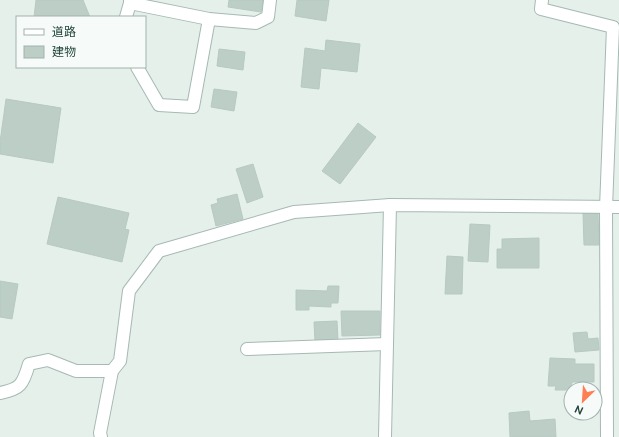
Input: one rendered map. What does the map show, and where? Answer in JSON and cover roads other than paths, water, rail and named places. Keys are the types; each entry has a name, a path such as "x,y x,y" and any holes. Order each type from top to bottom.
{"street":[{"path":"126,16 130,2 209,19 256,23 268,17 270,0"},
{"path":"542,0 541,9 613,26 606,208 607,437"},
{"path":"138,68 159,105 193,107 209,19"},
{"path":"385,437 390,205"},
{"path":"101,437 100,433 112,371 120,361 129,291 159,251 294,212 390,205 619,207"},
{"path":"247,349 387,344"},
{"path":"0,393 14,390 24,382 29,364 48,360 76,371 112,371"}]}
